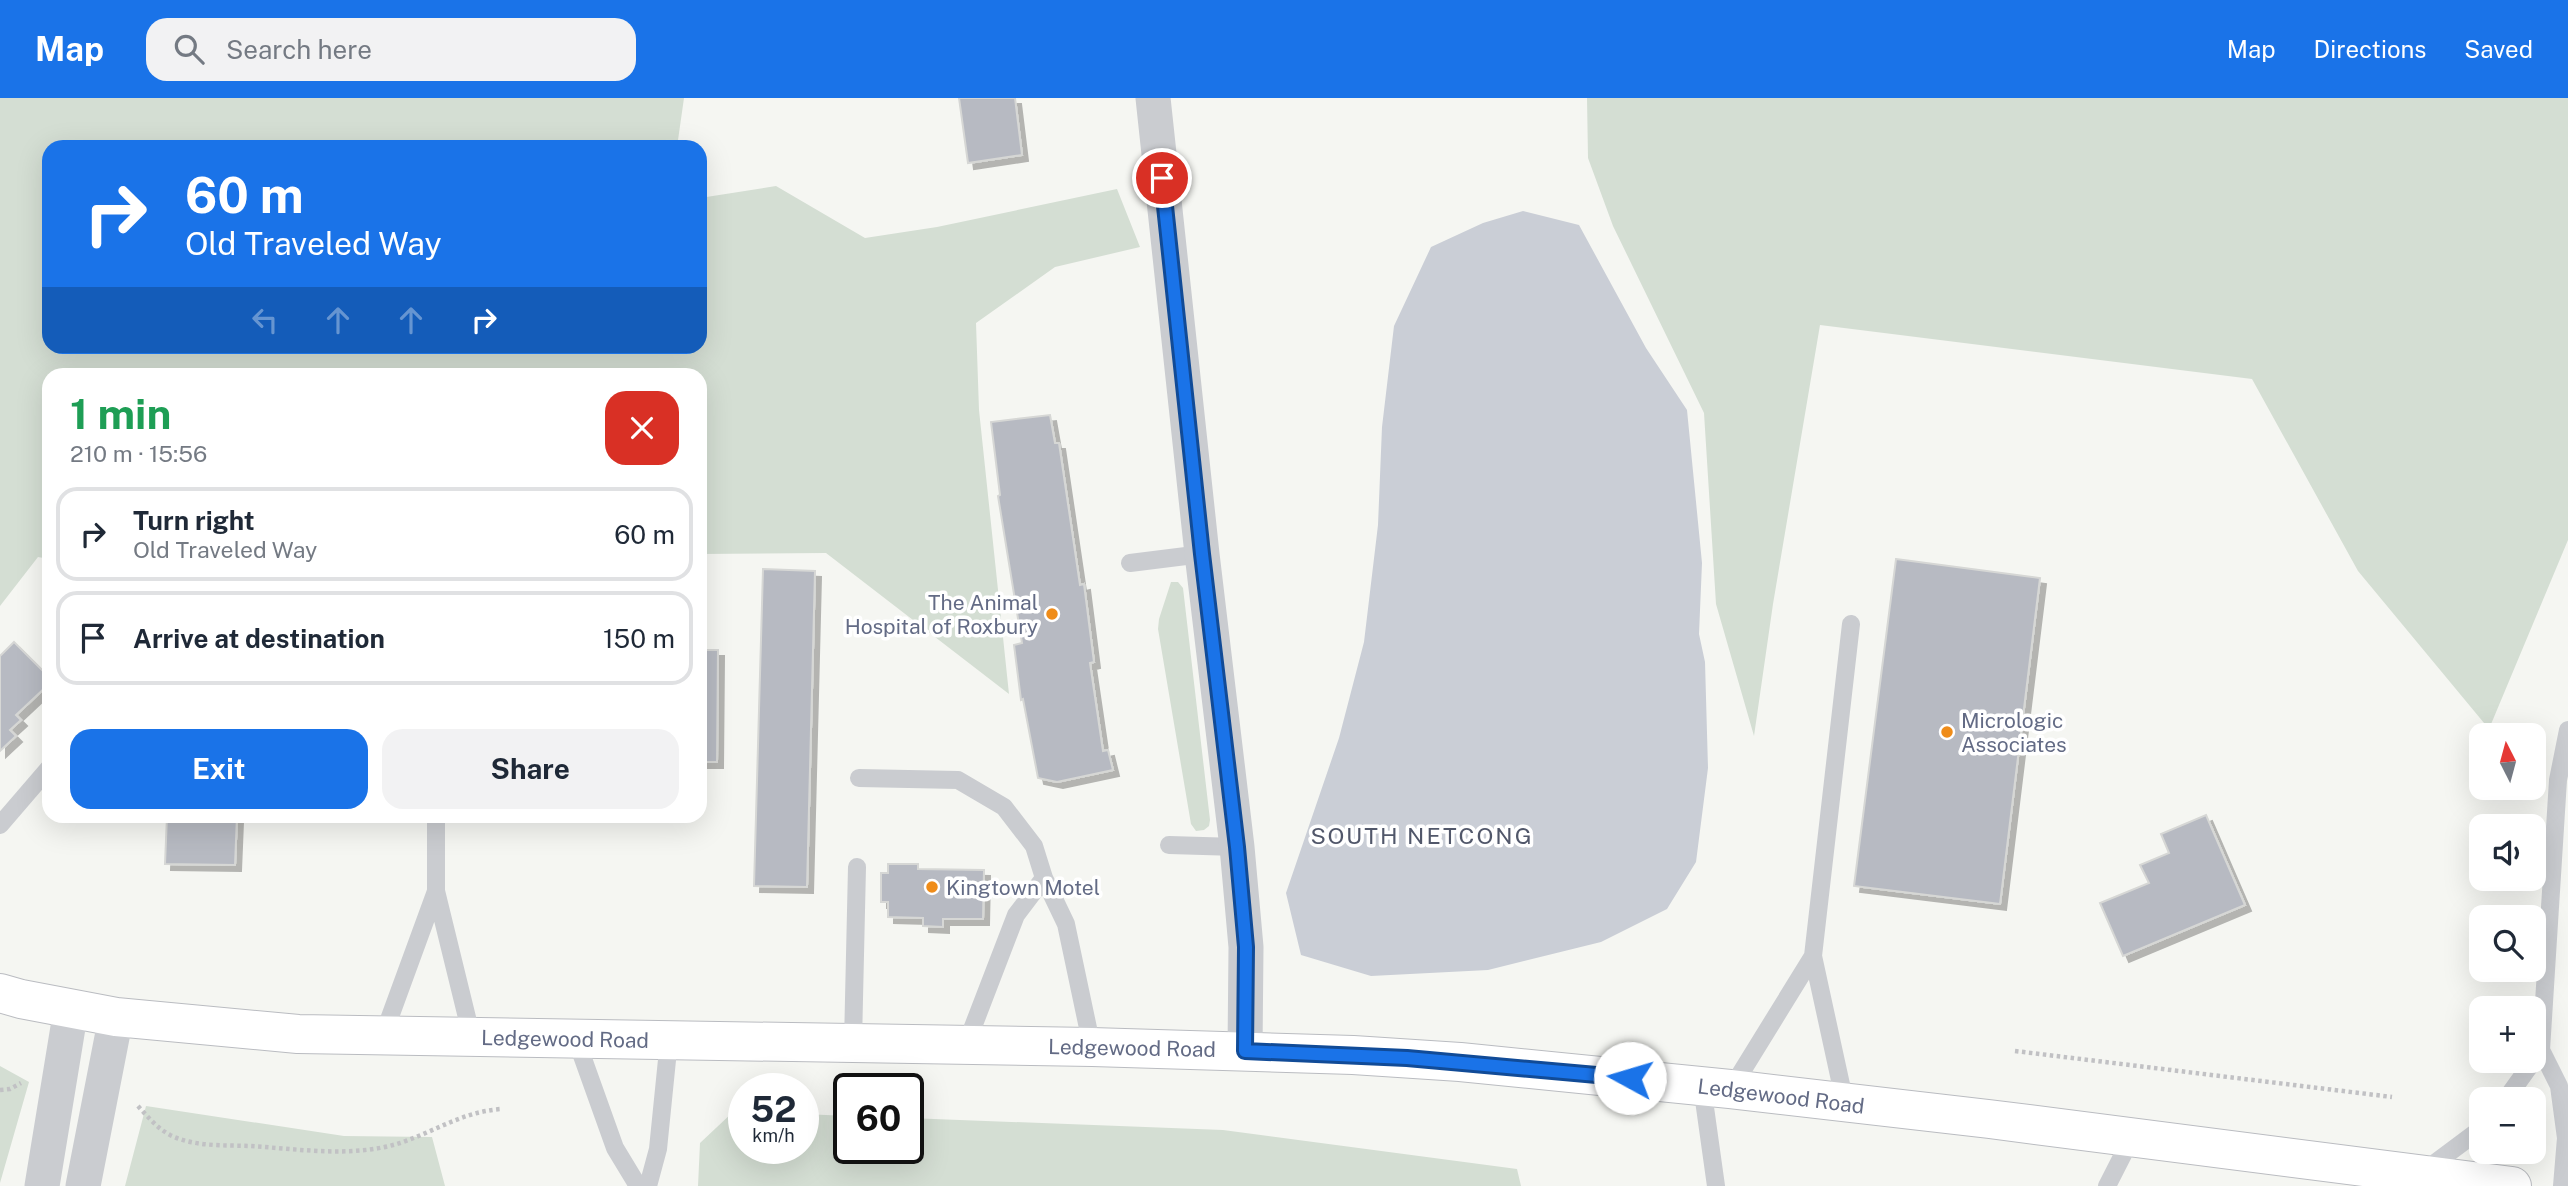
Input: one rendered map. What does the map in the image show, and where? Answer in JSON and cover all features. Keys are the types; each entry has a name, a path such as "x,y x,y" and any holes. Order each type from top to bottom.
{"main road":[{"name":"Ledgewood Road","path":"0,993 116,1017 284,1033 1092,1047 1447,1061 1845,1103 2132,1137 2323,1168 2421,1174 2512,1186"}],"street":[{"path":"1153,98 1202,554 1237,847 1246,947 1245,1051"},
{"path":"42,1186 71,1009"},
{"path":"83,1186 116,1017"}],"lane":[{"path":"1130,562 1202,554"},
{"path":"1845,1103 1813,956 1850,624"},
{"path":"2541,996 2557,780 2568,730"},
{"path":"0,825 42,776"},
{"path":"859,778 958,780 1004,807 1034,846 1044,878 1066,924 1092,1047"},
{"path":"436,823 436,891 472,1038"},
{"path":"1169,845 1237,847"},
{"path":"853,1043 857,867"},
{"path":"966,1045 1016,915 1044,878"},
{"path":"383,1036 436,891"},
{"path":"1716,1186 1716,1088 1813,956"},
{"path":"576,1039 615,1148 638,1186"},
{"path":"648,1186 658,1149 670,1040"},
{"path":"2546,1070 2559,1086 2567,1138 2562,1186"},
{"path":"2107,1186 2132,1137"},
{"path":"2421,1174 2469,1138"}],"path":[{"path":"2015,1051 2392,1097"},
{"path":"0,1090 10,1089 31,1078"},
{"path":"133,1101 161,1129 173,1136 198,1143 335,1152 400,1143 467,1114 501,1109"}],"shaded area":[{"path":"0,98 684,98 678,140 42,140 42,354 707,354 707,197 776,186 865,238 937,227 1117,189 1140,247 1055,267 976,323 979,410 1009,694 826,553 707,554 707,368 42,368 42,558 38,557 0,606"},
{"path":"1587,98 2568,98 2568,540 2492,723 2484,723 2358,571 2252,379 1820,325 1773,604 1754,736 1716,604 1704,413 1613,226 1588,158"},
{"path":"1523,211 1579,225 1646,348 1687,410 1702,563 1699,634 1705,662 1708,768 1696,862 1667,909 1601,942 1488,970 1371,976 1301,955 1286,893 1339,738 1364,642 1378,525 1382,427 1394,326 1431,247 1483,223"},
{"path":"1171,582 1178,582 1183,588 1210,820 1209,826 1204,830 1196,831 1191,824 1158,629"},
{"path":"0,1066 29,1082 0,1183"},
{"path":"146,1106 344,1136 432,1137 445,1186 125,1186"},
{"path":"819,1115 833,1115 833,1164 924,1164 924,1119 1223,1130 1517,1169 1521,1186 698,1186 700,1143 728,1117 728,1164 819,1164"}],"building":[{"path":"959,98 1015,98 1022,155 968,163"},
{"name":"The Animal Hospital of Roxbury","path":"1050,415 1055,443 1059,443 1080,585 1084,584 1094,662 1090,663 1103,751 1108,750 1113,770 1057,782 1038,778 1023,699 1021,700 1014,645 1022,643 998,496 991,422"},
{"name":"Micrologic Associates","path":"1896,559 2040,578 2000,904 1854,886"},
{"path":"763,569 815,571 807,887 754,886"},
{"path":"14,642 42,670 42,691 16,715 21,720 10,730 16,736 0,751 0,656"},
{"path":"707,650 718,650 717,762 707,762"},
{"path":"2206,815 2245,905 2123,956 2100,903 2149,883 2140,865 2169,853 2161,834"},
{"path":"167,823 237,823 235,865 165,864"},
{"name":"Kingtown Motel","path":"888,864 918,864 918,869 984,870 983,919 943,919 943,927 923,926 923,918 888,917 888,902 881,902 881,873 888,873"}],"place":[{"name":"The Animal Hospital of Roxbury","path":"1052,614"},
{"name":"Micrologic Associates","path":"1947,732"},
{"name":"Kingtown Motel","path":"932,887"}],"district":[{"name":"SOUTH NETCONG","path":"1422,835"}],"route":[{"path":"1162,178 1202,554 1237,847 1246,947 1245,1051 1407,1058 1630,1078"}]}
